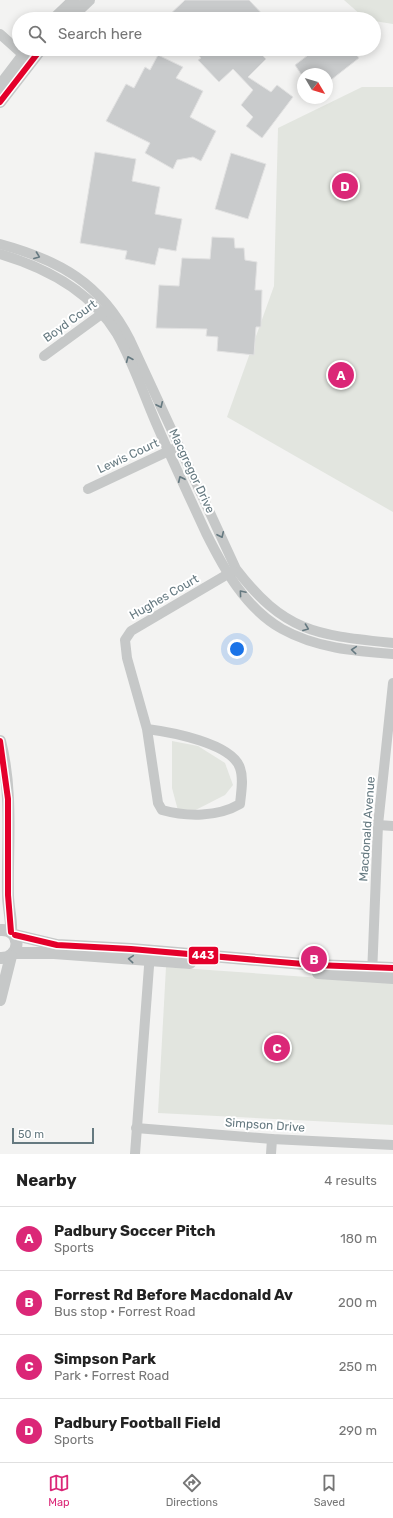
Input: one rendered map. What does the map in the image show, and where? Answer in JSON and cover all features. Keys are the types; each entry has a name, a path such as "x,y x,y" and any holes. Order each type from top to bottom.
{"street":[{"path":"61,12 74,0"},
{"path":"76,12 89,0"},
{"path":"0,34 12,43"},
{"path":"0,86 26,56"},
{"path":"0,102 26,56"},
{"name":"Macgregor Drive","path":"0,244 37,256 66,270 81,279 111,308 130,340 179,446 232,571 262,600 286,619 297,625 336,637 393,643"},
{"name":"Macgregor Drive","path":"0,254 53,274 83,295 102,314 121,342 168,452 232,571 253,605 272,622 288,632 306,640 337,648 393,654"},
{"name":"Boyd Court","path":"44,356 111,308"},
{"name":"Lewis Court","path":"88,489 179,446"},
{"name":"Hughes Court","path":"147,729 174,732 216,747 233,756 240,768 242,785 240,804 229,810 205,815 162,810 158,803 147,729 128,658 125,640 131,631 232,571"},
{"name":"Macdonald Avenue","path":"373,972 378,825 393,683"},
{"path":"0,741 5,769 10,827 8,932 17,946 8,956 0,1000"},
{"path":"378,825 393,826"},
{"path":"8,932 47,944 150,956"},
{"path":"8,956 54,953 150,956 373,972 393,978"},
{"path":"134,1154 150,956"},
{"path":"373,972 393,968"},
{"name":"Simpson Drive","path":"136,1128 272,1139 393,1145"},
{"path":"271,1154 272,1139"}],"shaded area":[{"path":"344,0 393,0 393,24 381,22 381,12 358,12"},
{"path":"362,87 393,87 393,512 227,417 274,286 278,128 327,104 333,104 333,101"},
{"path":"172,741 198,746 225,763 233,785 225,795 180,818 172,788"},
{"path":"166,967 393,983 393,1125 158,1113"}],"building":[{"path":"185,0 249,0 260,12 172,12"},
{"path":"157,56 160,56 183,67 176,78 203,91 190,117 216,131 201,161 193,157 177,160 173,169 145,153 150,143 106,121 126,84 134,88 145,67 150,70"},
{"path":"199,56 263,56 266,59 248,77 271,92 277,85 293,97 262,138 246,126 253,117 241,105 253,90 233,69 219,82 198,60 201,58"},
{"path":"307,56 357,56 359,58 333,78 333,68 297,68 295,65"},
{"path":"95,152 136,159 132,181 160,187 155,214 182,219 176,251 159,248 155,265 125,259 127,251 80,243"},
{"path":"231,153 266,164 248,219 215,209"},
{"path":"212,237 234,238 235,248 244,248 245,260 257,262 255,290 262,290 261,327 256,327 254,355 217,351 218,337 206,336 207,329 156,328 159,285 179,286 182,258 210,259"}],"transit line":[{"name":"443","path":"0,102 36,56"},
{"name":"443","path":"0,741 8,799 8,895 11,932"},
{"name":"443","path":"15,935 57,945 131,949 315,965 393,968"}],"place":[{"name":"Padbury Football Field","path":"345,186"},
{"name":"Padbury Soccer Pitch","path":"341,375"},
{"name":"Forrest Rd Before Macdonald Av","path":"314,959"},
{"name":"Simpson Park","path":"277,1048"}]}
